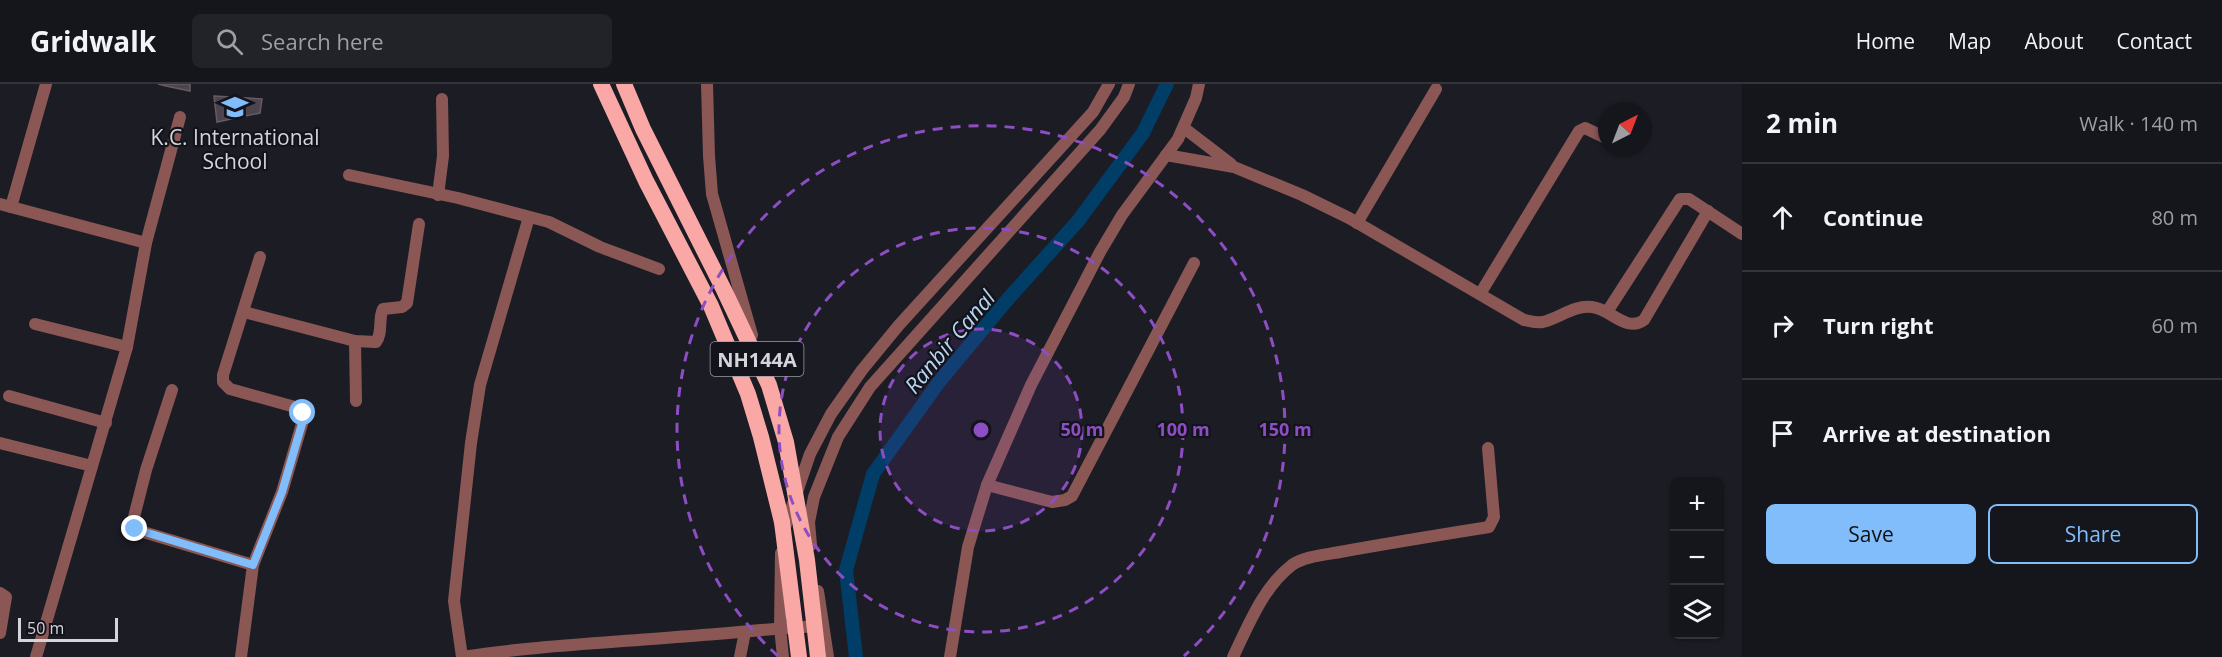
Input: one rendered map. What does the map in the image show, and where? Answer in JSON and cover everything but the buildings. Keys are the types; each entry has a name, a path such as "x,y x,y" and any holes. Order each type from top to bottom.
{"highway":[{"name":"NH144A","path":"602,84 641,172 711,306 748,394 782,522 799,657"},
{"name":"NH144A","path":"624,84 643,129 769,385 788,451 807,560 818,657"}],"street":[{"path":"46,84 6,205 146,243"},
{"path":"707,84 712,194 755,349 798,485 810,539 828,657"},
{"path":"783,657 780,627 781,546 798,485 810,454 831,414 875,353 1093,112 1109,84"},
{"path":"810,539 809,522 823,473 838,437 870,387 1100,130 1124,97 1130,84"},
{"path":"950,657 968,547 987,485 1030,385 1122,215 1184,129 1199,84"},
{"path":"1357,223 1436,89"},
{"path":"438,195 443,156 442,99"},
{"path":"36,657 127,347 146,243 180,117"},
{"path":"1480,294 1579,131 1585,128 1598,134"},
{"path":"1184,129 1234,167"},
{"path":"1166,155 1234,167 1302,195 1357,223 1524,320 1537,322 1580,307 1597,308 1627,324 1635,325 1644,320 1708,212"},
{"path":"349,175 556,225 600,247 659,269"},
{"path":"1607,312 1680,198 1689,199 1742,234"},
{"path":"529,217 480,385 471,443 454,601 462,657 780,627 824,626"},
{"path":"244,312 355,341 376,342 379,337 383,309 402,308 407,303 419,224"},
{"path":"241,657 253,565 282,492 304,417 301,410 295,407 230,389 223,382 223,375 260,257"},
{"path":"987,485 1052,502 1065,500 1072,496 1194,263"},
{"path":"36,324 127,347"},
{"path":"355,341 356,401"},
{"path":"172,390 156,437 133,526 141,531 253,565"},
{"path":"9,396 106,423"},
{"path":"0,443 92,466"},
{"path":"1233,657 1258,605 1286,571 1299,561 1360,548 1489,527 1494,517 1488,448"},
{"path":"0,593 6,597 0,633"},
{"path":"740,657 746,632"}],"waterway":[{"name":"Ranbir Canal","path":"856,657 846,570 873,474 939,382 1008,299 1078,221 1143,133 1167,84"}],"place":[{"name":"K.C. International School","path":"235,107"}],"route":[{"path":"135,529 253,565 282,492 304,417 303,413"}]}
